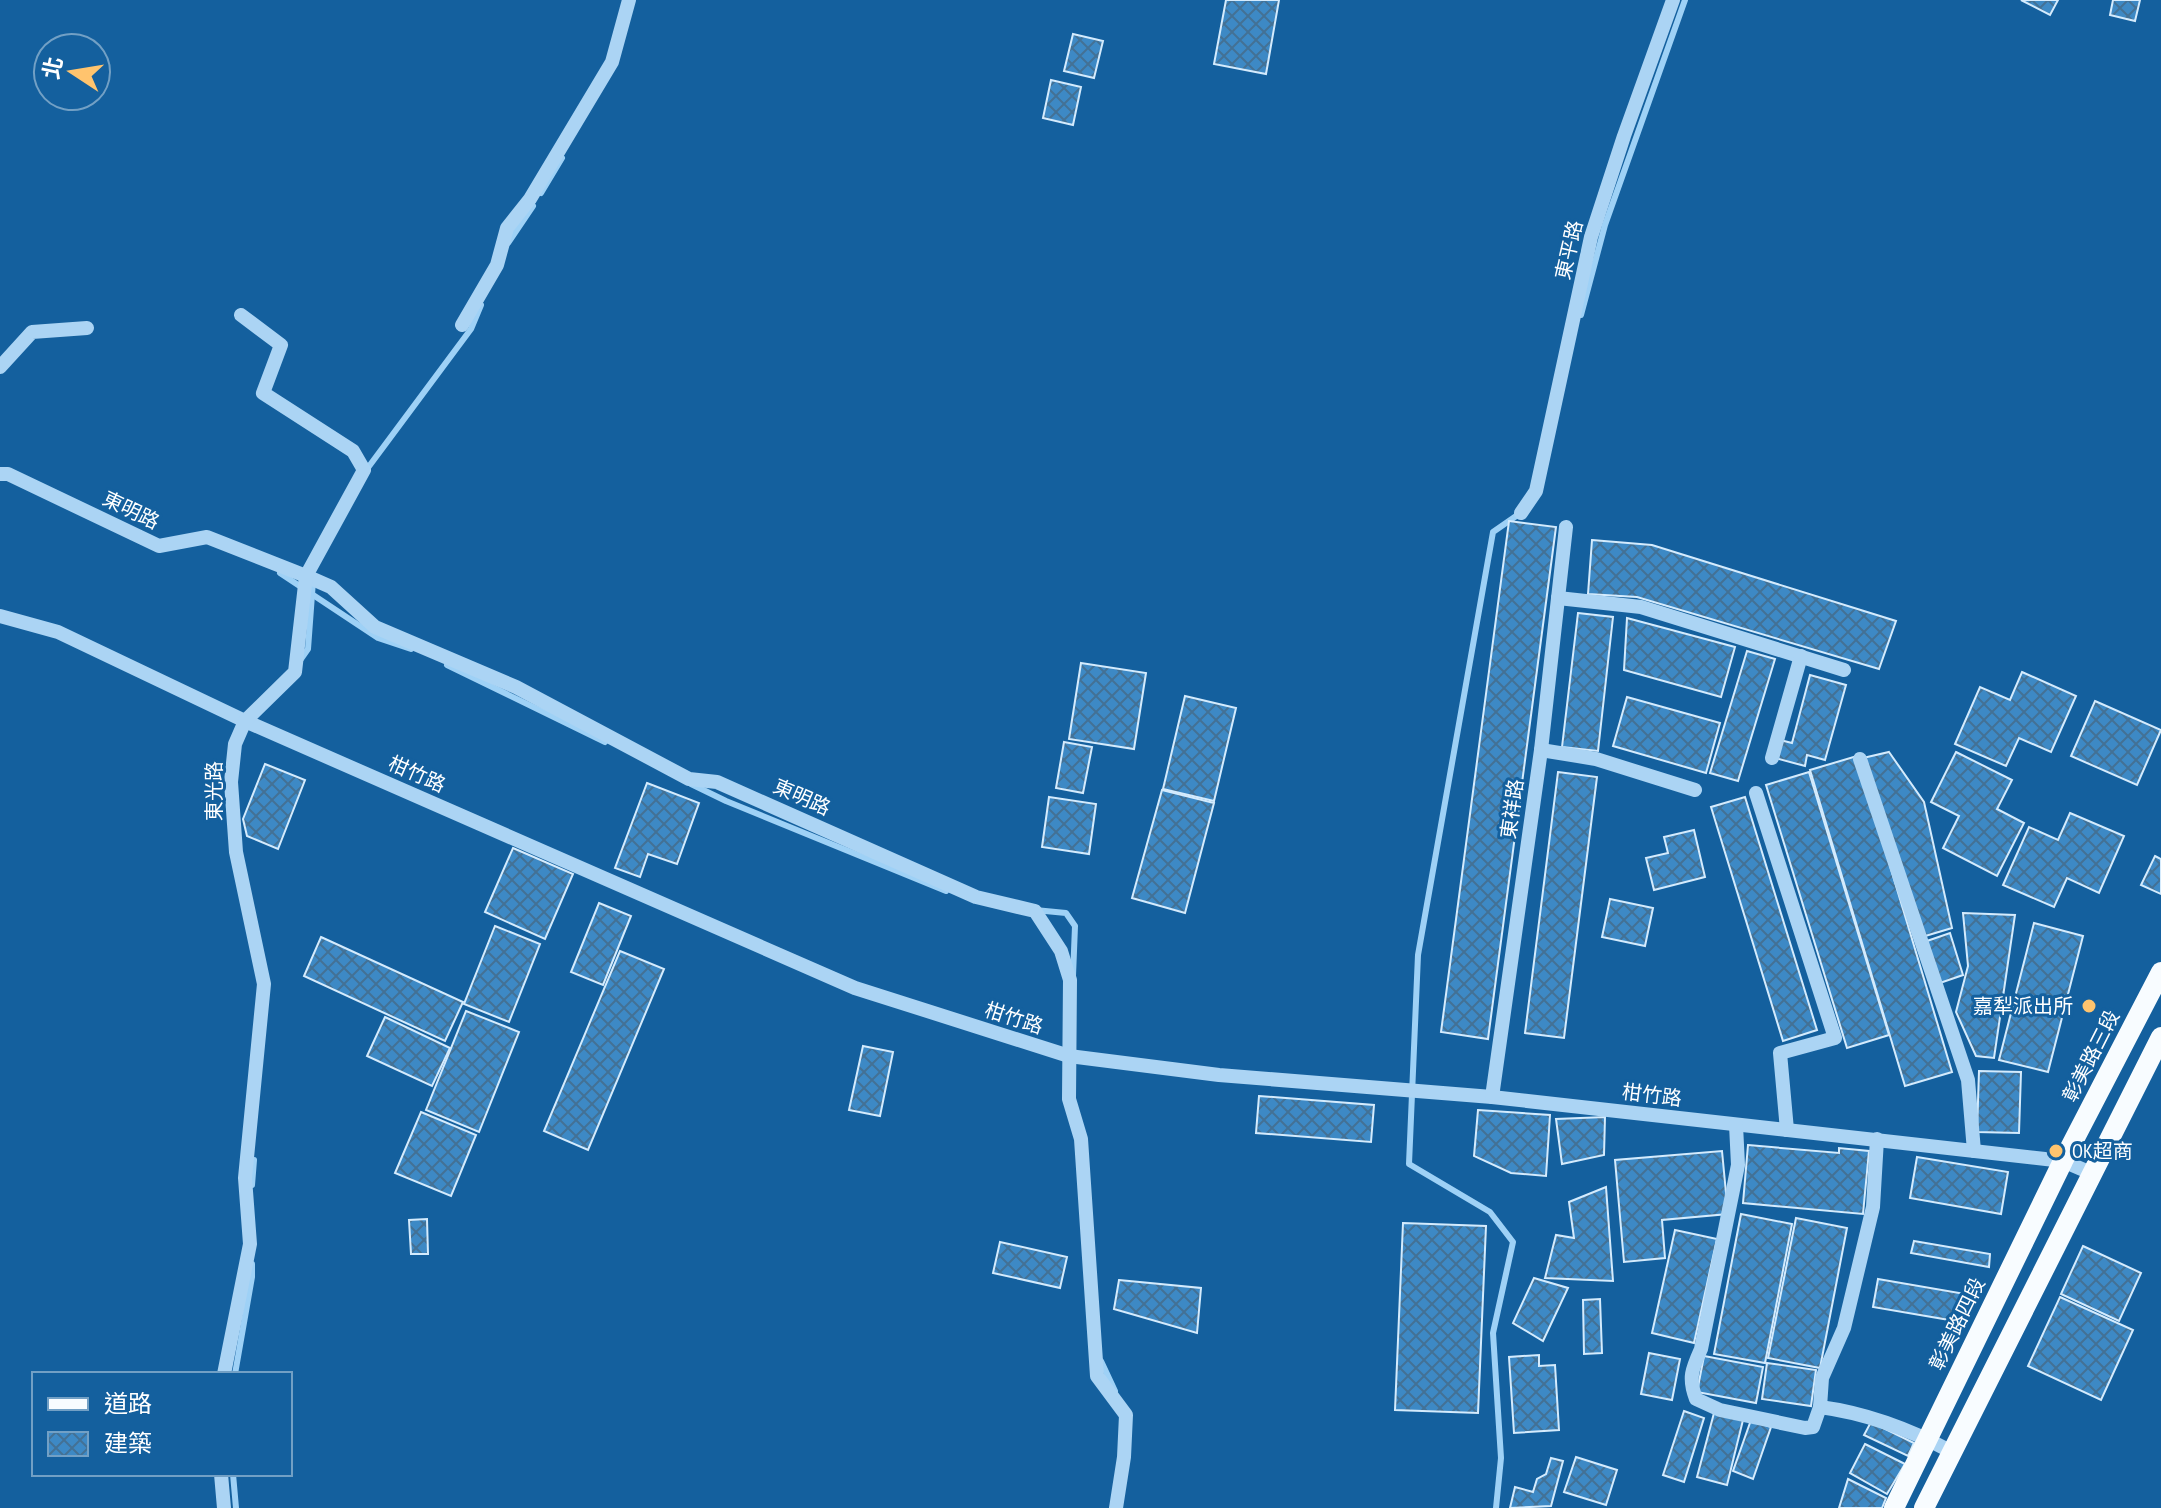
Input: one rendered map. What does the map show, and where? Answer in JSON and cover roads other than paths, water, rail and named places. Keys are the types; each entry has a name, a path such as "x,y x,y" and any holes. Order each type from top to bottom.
{"main road":[{"name":"彰美路三段","path":"2063,1161 2161,972"},
{"path":"1924,1508 2091,1173 2158,1049"},
{"name":"彰美路四段","path":"1894,1508 2063,1161"}],"street":[{"path":"462,325 497,265 507,228 530,199 612,62 629,0"},
{"name":"東平路","path":"1521,513 1536,491 1591,237 1673,0"},
{"name":"東光路","path":"224,1372 250,1244 245,1178 264,984 236,852 231,782 235,744 245,721 295,672 306,576 364,470 353,451 263,393 281,345 241,315"},
{"path":"0,367 32,332 87,328"},
{"name":"東明路","path":"0,474 8,474 59,497 159,546 207,537 306,576 331,587 375,627 516,687 689,779 717,782 976,897 1035,911 1061,951 1070,980 1069,1099 1081,1139 1097,1376 1126,1415 1124,1457 1116,1508"},
{"name":"東祥路","path":"1492,1097 1541,750 1566,527"},
{"path":"1558,598 1641,607 1844,670"},
{"name":"柑竹路","path":"0,616 58,632 245,721 855,988 1069,1056 1219,1075 1492,1097 1877,1139 2063,1161 2091,1173"},
{"path":"1772,758 1801,656"},
{"path":"1541,750 1596,759 1695,790"},
{"path":"1860,759 1968,1080 1974,1151"},
{"path":"1756,793 1835,1038 1780,1053 1787,1130"},
{"path":"2129,1037 2158,1049"},
{"path":"1736,1125 1738,1165 1701,1349 1690,1373 1690,1382 1696,1399 1720,1410 1793,1426 1813,1427 1820,1407 1822,1378 1844,1328 1873,1207 1877,1139"},
{"path":"1820,1407 1850,1411 1928,1439 1952,1452"},
{"path":"221,1476 224,1508"}],"waterway":[{"path":"1581,315 1605,225 1685,0"},
{"path":"541,193 562,158"},
{"path":"508,243 533,206"},
{"path":"367,469 471,329 481,305"},
{"path":"1496,1508 1501,1458 1493,1333 1513,1242 1490,1212 1409,1164 1418,955 1493,532 1519,514"},
{"path":"280,573 378,638 411,649"},
{"path":"301,659 308,649 313,581"},
{"path":"447,665 605,742"},
{"path":"691,784 946,891"},
{"path":"1035,910 1066,913 1075,926 1073,976"},
{"path":"252,1185 254,1160"},
{"path":"235,1372 252,1264"},
{"path":"1101,1361 1115,1391"},
{"path":"233,1476 236,1508"}],"place":[{"name":"嘉犁派出所","path":"2089,1006"},
{"name":"OK超商","path":"2056,1151"}]}
